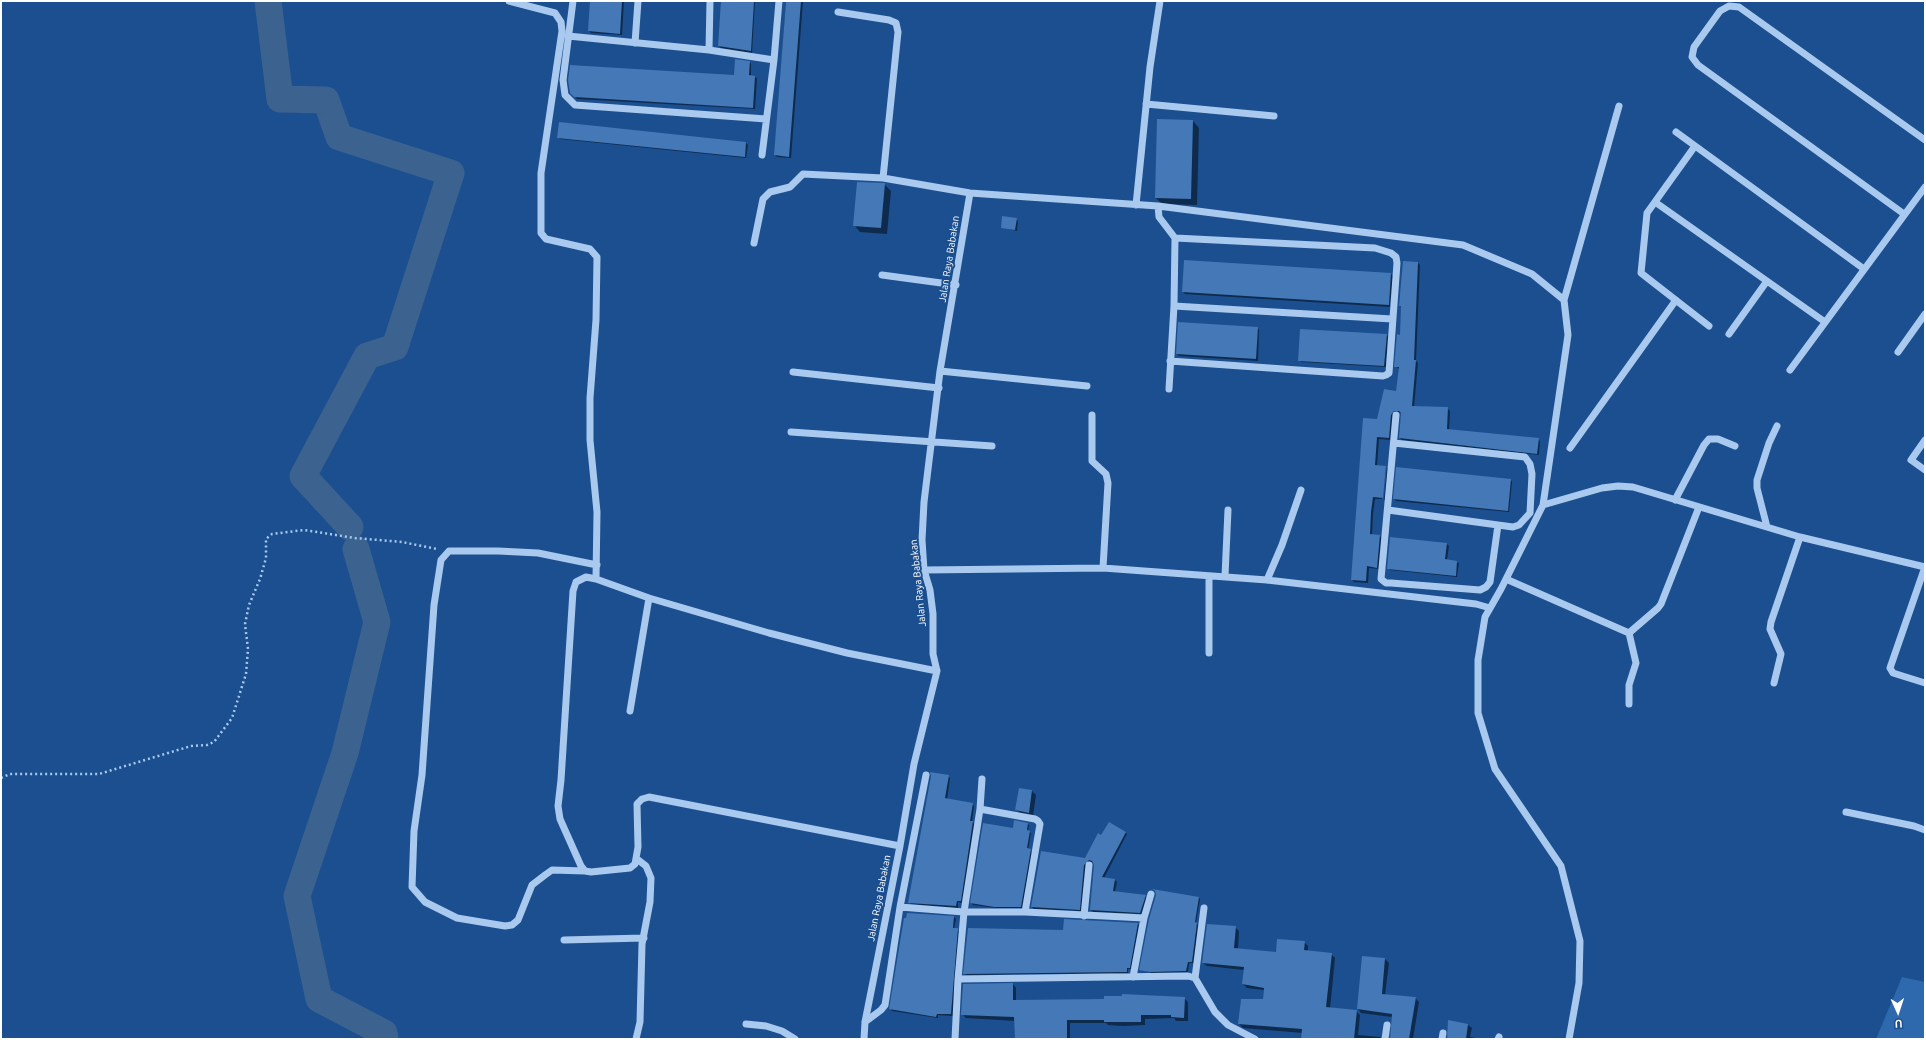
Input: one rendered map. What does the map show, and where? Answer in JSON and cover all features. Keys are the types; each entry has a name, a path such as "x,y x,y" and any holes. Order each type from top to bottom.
{"street":[{"path":"509,1 555,12 561,22 562,31 560,55 548,117 541,173 541,233 546,239 590,249 597,258 596,320 590,398 590,440 597,512 596,579"},
{"path":"573,1 563,80 566,95 575,105 766,119"},
{"path":"635,43 638,1"},
{"path":"709,50 710,1"},
{"path":"762,155 774,60 779,1"},
{"path":"1136,205 1146,104 1160,1"},
{"path":"1904,214 1698,65 1692,57 1694,47 1720,11 1729,6 1739,7 1925,140"},
{"path":"838,12 889,20 896,23 898,32 883,178"},
{"path":"568,36 709,50 774,60"},
{"path":"1146,104 1274,116"},
{"path":"1569,1039 1579,983 1580,941 1561,866 1495,769 1478,713 1478,660 1485,617 1543,505 1568,335 1564,300 1619,106"},
{"path":"1676,132 1864,269"},
{"path":"1695,146 1648,213 1641,273 1709,326"},
{"path":"754,243 763,199 770,192 790,187 803,174 883,178 970,193 1158,206 1463,245 1532,274 1564,300"},
{"path":"1790,370 1925,187"},
{"name":"Jalan Raya Babakan","path":"863,1039 914,764 936,671 933,654 930,590 924,570 922,540 924,502 940,371 956,285 970,193"},
{"path":"1655,202 1825,322"},
{"path":"1158,206 1159,218 1175,238 1174,306 1169,389"},
{"path":"1170,361 1383,376 1389,373 1397,263 1396,257 1391,253 1375,248 1175,238"},
{"path":"882,275 956,285"},
{"path":"1729,334 1767,281"},
{"path":"1570,448 1676,300"},
{"path":"1174,306 1392,319"},
{"path":"1898,352 1925,314"},
{"path":"940,371 1041,380 1087,386"},
{"path":"793,372 938,388"},
{"path":"1092,415 1092,461 1094,464 1103,469 1108,483 1103,568"},
{"path":"1396,415 1381,579 1391,583 1480,590 1486,587 1490,582 1498,525"},
{"path":"1767,527 1757,488 1757,480 1769,443 1777,426"},
{"path":"791,432 992,446"},
{"path":"1675,500 1704,445 1709,439 1718,439 1735,446"},
{"path":"1925,440 1911,460 1925,470"},
{"path":"1388,510 1513,527 1519,525 1530,513 1532,474 1530,464 1525,457 1394,442"},
{"path":"1543,505 1602,488 1618,486 1632,487 1800,537 1925,567 1890,668 1893,673 1925,683"},
{"path":"1267,580 1282,545 1301,490"},
{"path":"1629,633 1661,604 1699,506"},
{"path":"1224,576 1228,510"},
{"path":"1774,683 1781,654 1770,629 1771,622 1800,537"},
{"path":"597,565 538,553 449,551 441,560 434,605 422,775 414,831 412,887 425,902 457,918 505,926 512,925 518,920 532,885 552,870 591,872 630,868 635,864 637,859 637,804 642,799 649,797 900,846"},
{"path":"924,570 1103,568 1224,576 1476,604 1490,608"},
{"path":"1209,653 1210,576"},
{"path":"585,871 581,866 560,819 558,806 573,591 576,582 586,577 596,579 649,598 847,653 936,671"},
{"path":"1506,579 1629,633"},
{"path":"1486,587 1496,597"},
{"path":"630,711 649,598"},
{"path":"1629,633 1636,663 1629,685 1629,704"},
{"path":"865,1022 881,1010 884,1005 900,907 926,775"},
{"path":"955,1039 958,978 964,912 980,809 982,780"},
{"path":"980,809 1035,818 1040,824 1025,912"},
{"path":"1846,812 1914,826 1925,830"},
{"path":"636,1039 640,1022 642,944 650,902 651,878 646,866 637,859"},
{"path":"1084,916 1089,865"},
{"path":"1133,977 1144,918 1151,894"},
{"path":"900,907 964,912 1025,912 1144,918"},
{"path":"1204,908 1195,978 1215,1012 1228,1025 1255,1039"},
{"path":"564,940 644,938"},
{"path":"958,978 1188,976 1195,978"},
{"path":"746,1024 766,1026 782,1031 795,1039"},
{"path":"1385,1039 1387,1025"}],"path":[{"path":"1,778 10,774 99,774 191,746 207,745 214,742 232,718 246,674 248,649 245,624 249,605 264,565 266,539 272,534 304,530 355,538 402,542 449,551"}],"shaded area":[{"path":"1902,977 1925,982 1925,1039 1876,1039"}],"building":[{"path":"590,1 622,1 620,34 588,31"},
{"path":"721,1 754,1 751,51 718,46"},
{"path":"786,1 801,1 789,157 774,155"},
{"path":"735,59 750,61 749,75 755,76 753,108 574,97 570,93 568,80 570,65 734,75"},
{"path":"1157,119 1193,120 1191,199 1155,198"},
{"path":"559,122 746,142 745,157 557,138"},
{"path":"857,182 885,183 881,228 853,226"},
{"path":"1002,216 1017,218 1015,230 1001,228"},
{"path":"1184,260 1391,273 1389,305 1182,292"},
{"path":"1403,261 1418,262 1414,360 1416,360 1412,406 1448,407 1447,429 1539,438 1537,454 1399,438 1401,413 1399,411 1394,411 1391,415 1389,438 1377,437 1375,465 1386,466 1383,498 1373,497 1371,512 1370,534 1380,535 1377,568 1367,566 1366,581 1351,580 1363,418 1377,419 1384,389 1396,391 1399,367 1394,367 1397,334 1400,335 1401,306 1399,306"},
{"path":"1178,322 1258,327 1256,359 1176,354"},
{"path":"1300,329 1387,334 1384,366 1298,361"},
{"path":"1396,467 1511,479 1508,511 1393,499"},
{"path":"1390,537 1447,543 1445,559 1457,561 1456,576 1387,569"},
{"path":"930,772 949,775 945,798 973,803 970,821 973,821 961,901 957,901 956,906 908,903 931,776"},
{"path":"1019,788 1032,790 1029,813 1015,810"},
{"path":"1014,820 1028,823 1027,830 1030,831 1027,848 1031,849 1021,907 994,907 970,903 983,823 1013,828"},
{"path":"1109,822 1126,832 1102,877 1115,879 1113,891 1146,895 1140,913 1090,910 1094,865 1092,861 1089,860 1084,865 1080,910 1031,907 1041,851 1085,858 1098,833 1101,835"},
{"path":"1152,889 1199,897 1195,922 1197,923 1192,962 1188,962 1186,971 1150,972 1139,970 1149,919 1156,895 1155,891"},
{"path":"907,913 954,916 953,928 958,928 951,1014 937,1014 936,1017 889,1009 904,918 906,918"},
{"path":"1064,919 1138,923 1130,968 1127,968 1127,972 963,974 968,928 1063,930"},
{"path":"1207,924 1236,926 1234,948 1276,952 1277,939 1305,941 1304,950 1332,953 1326,1007 1357,1010 1354,1039 1301,1039 1302,1029 1238,1024 1241,999 1263,999 1264,988 1242,984 1244,967 1202,963"},
{"path":"1362,956 1385,958 1382,994 1416,997 1409,1039 1390,1039 1392,1014 1357,1009"},
{"path":"1013,983 1013,1000 1104,999 1104,996 1122,996 1122,994 1185,997 1184,1018 1171,1017 1171,1015 1141,1015 1141,1022 1067,1020 1067,1039 1015,1039 1014,1017 961,1015 963,984"},
{"path":"1448,1020 1468,1024 1466,1039 1447,1039"}],"waterway":[{"path":"268,1 280,99 326,100 339,137 451,173 395,347 367,356 303,476 350,527"},
{"path":"356,549 377,622 345,753 297,896 319,999 384,1033 385,1039"}]}
